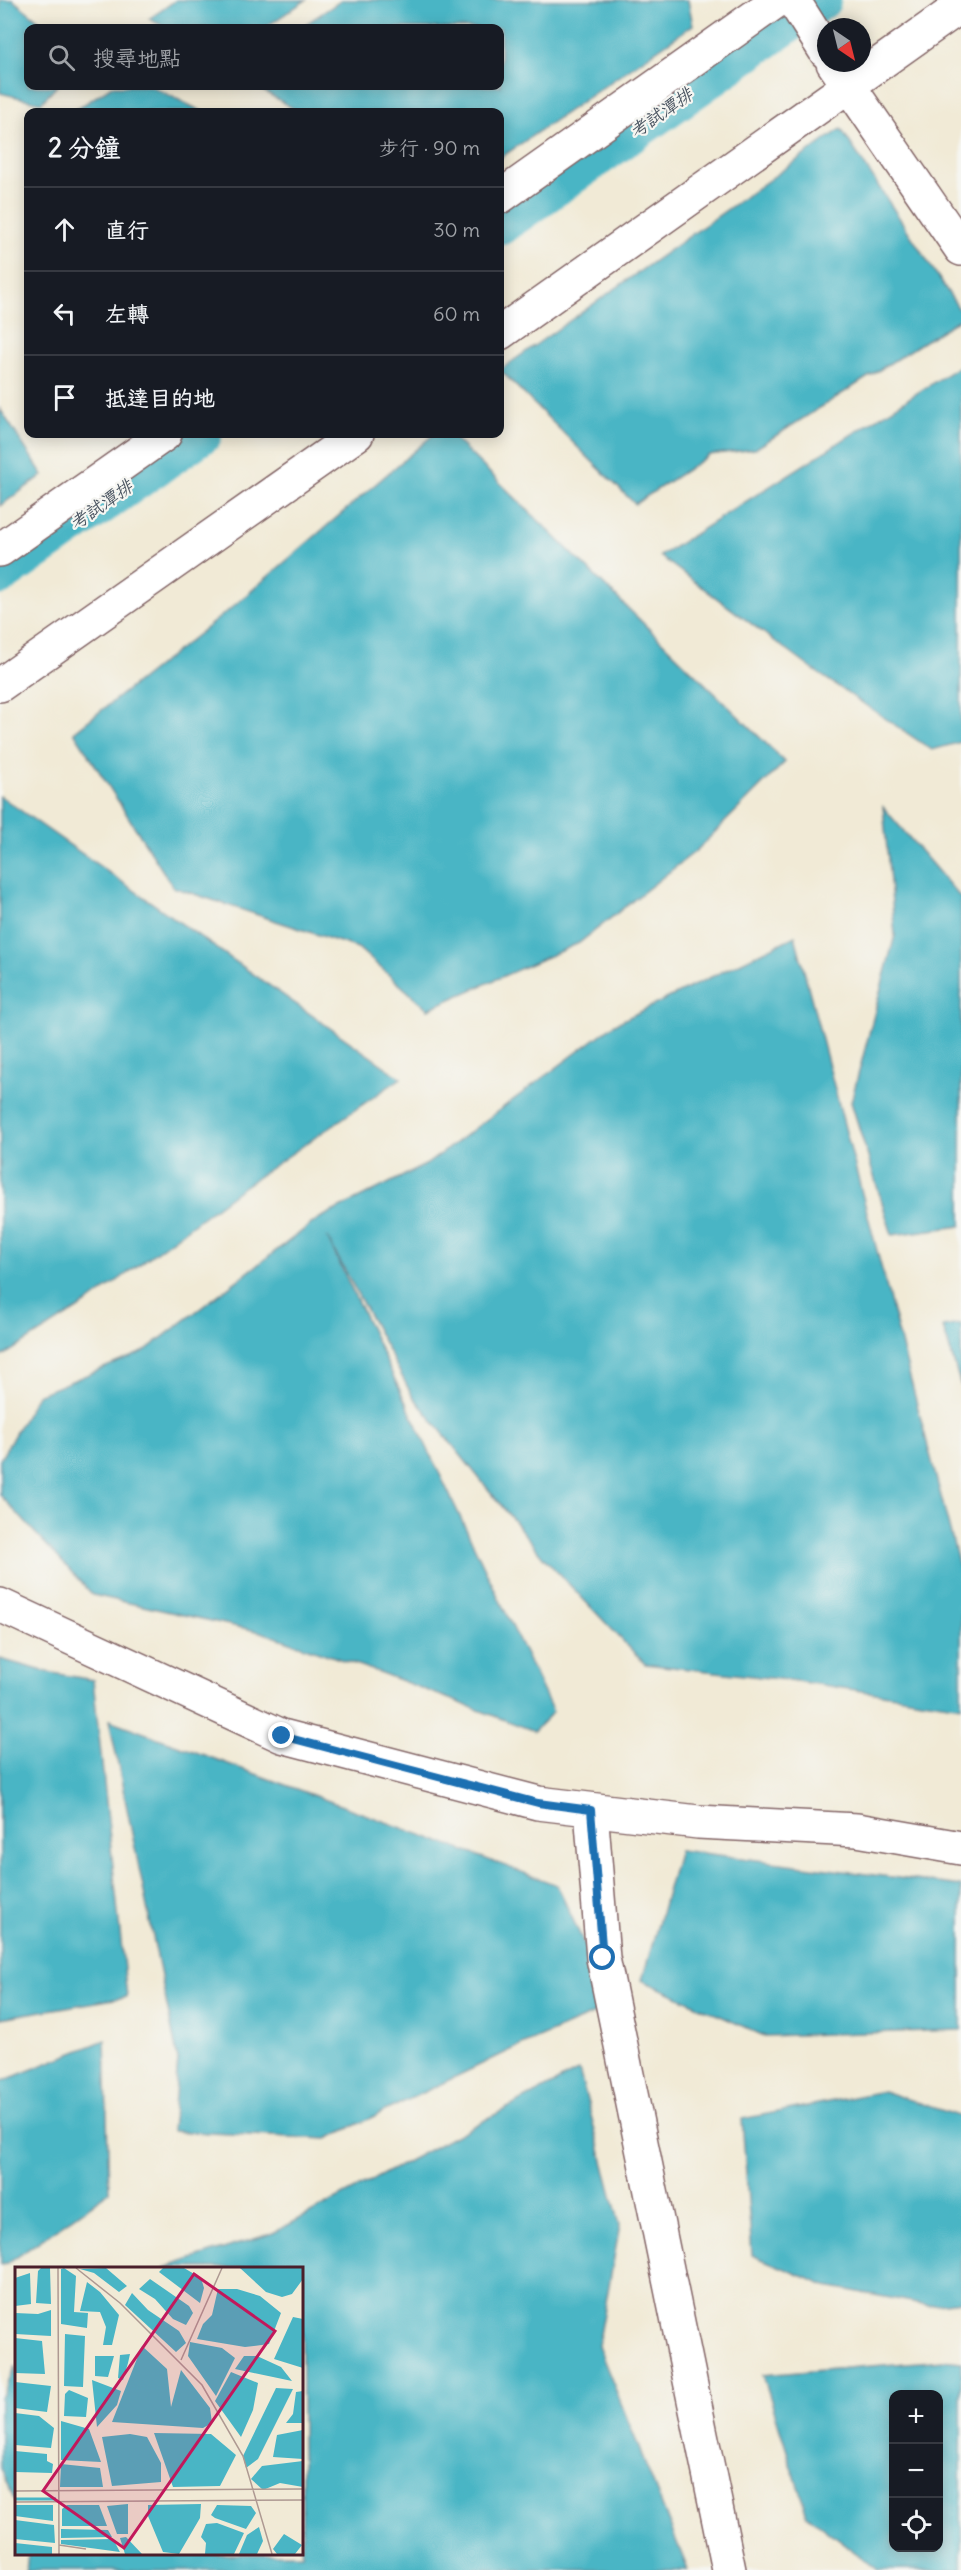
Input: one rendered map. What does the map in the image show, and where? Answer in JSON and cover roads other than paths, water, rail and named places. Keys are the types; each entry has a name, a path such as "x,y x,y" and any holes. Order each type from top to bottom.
{"street":[{"path":"504,194 789,2 817,41"},
{"path":"871,52 961,6"},
{"path":"504,330 833,72"},
{"path":"839,72 961,249"},
{"path":"0,550 159,438"},
{"path":"0,685 351,438"},
{"path":"0,1605 282,1736 538,1803 698,1822 857,1830 961,1848"},
{"path":"591,1810 603,1958 729,2570"}],"water":[{"path":"0,0 13,0 43,24 24,24 24,90 53,90 41,103 0,93"},
{"path":"176,0 306,0 270,24 159,24 149,19"},
{"path":"342,0 688,0 693,25 504,155 504,108 292,108 262,90 504,90 504,24 306,24"},
{"path":"106,90 159,90 195,108 78,108"},
{"path":"841,129 961,312 961,318 755,449 709,455 635,504 504,374 504,367"},
{"path":"961,365 961,742 932,750 815,671 660,556"},
{"path":"0,409 43,475 0,506"},
{"path":"429,438 454,438 785,762 697,850 579,943 428,1009 358,948 173,887 74,732 229,610"},
{"path":"0,796 401,1078 239,1190 89,1302 0,1358"},
{"path":"883,807 961,898 961,1226 892,1235 851,1102 895,935"},
{"path":"795,936 961,1573 961,1706 796,1681 645,1664 543,1557 412,1395 327,1237 553,1712 534,1731 381,1673 261,1632 93,1595 0,1495 0,1460 37,1395 143,1352 318,1219 427,1164 615,1024"},
{"path":"961,1324 961,1386 943,1327"},
{"path":"0,1659 47,1672 93,1680 127,1997 0,2018"},
{"path":"109,1720 557,1885 613,2006 513,2049 327,2139 172,2131 178,2060"},
{"path":"679,1850 961,1886 961,2030 764,2036 642,1980"},
{"path":"105,2040 109,2192 7,2264 0,2265 0,2082"},
{"path":"579,2070 620,2225 598,2346 688,2570 26,2570 28,2555 303,2555 303,2267 167,2267 273,2233"},
{"path":"883,2091 961,2117 961,2301 928,2305 826,2286 752,2255 742,2119"},
{"path":"943,2360 961,2362 961,2570 878,2570 807,2515 763,2375"},
{"path":"15,2368 15,2502 0,2468 0,2398"}],"waterway":[{"name":"考試潭排","path":"504,223 822,0"},
{"name":"考試潭排","path":"0,576 197,438"}]}
